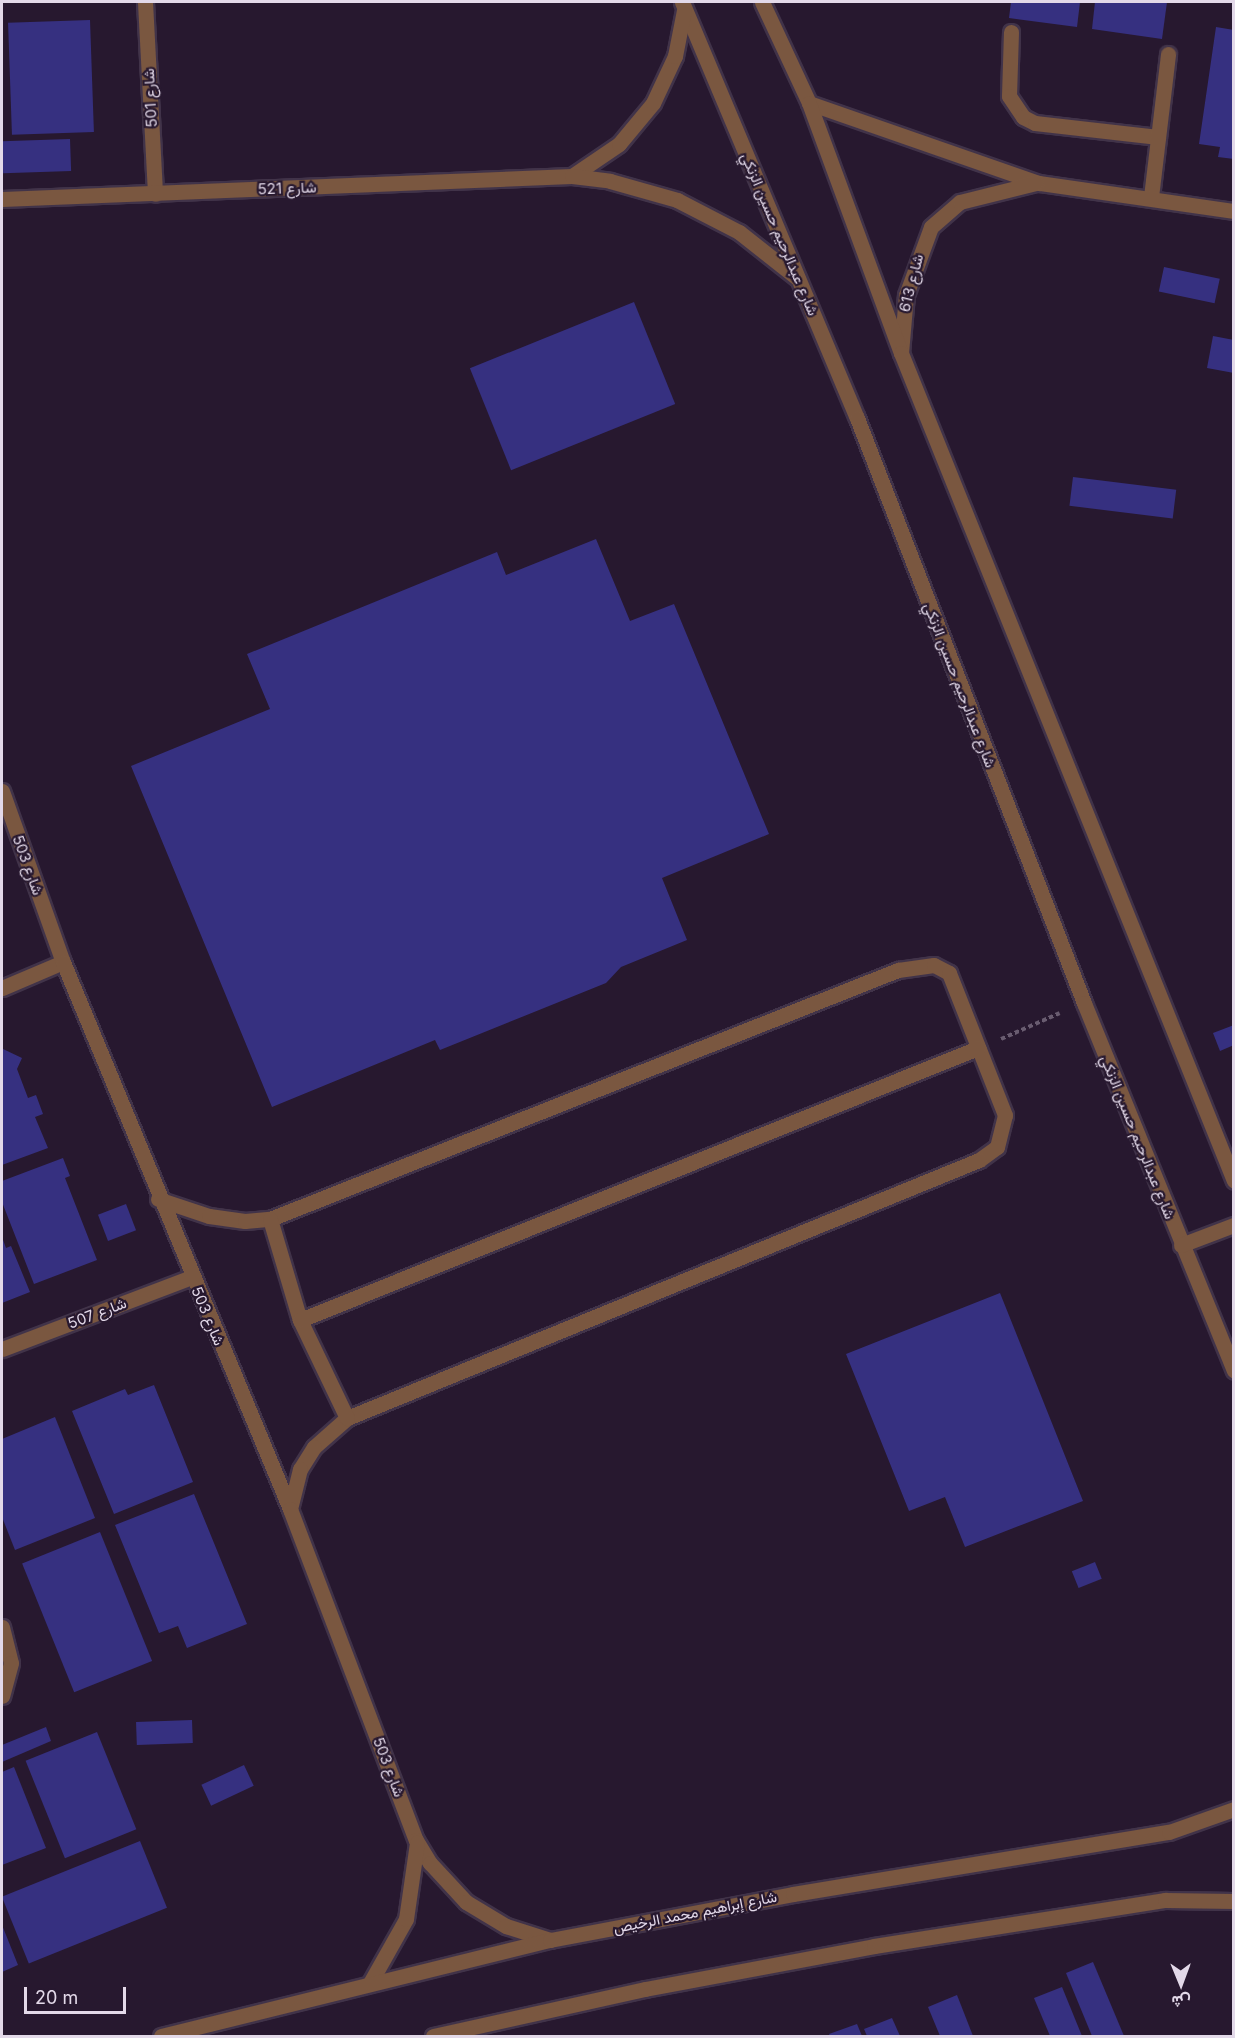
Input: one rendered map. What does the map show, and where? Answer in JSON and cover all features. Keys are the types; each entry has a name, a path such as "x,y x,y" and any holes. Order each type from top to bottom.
{"street":[{"name":"شارع 501","path":"145,2 155,194"},
{"path":"762,2 809,103 901,353 1233,1181"},
{"path":"572,176 619,144 653,103 675,56 683,4"},
{"name":"شارع عبدالرحيم حسين الزنكي","path":"683,4 799,279 1084,1003 1233,1371"},
{"path":"1011,32 1009,96 1023,117 1035,123 1158,137"},
{"path":"1151,197 1168,54"},
{"name":"شارع 613","path":"809,103 1038,183 1151,197 1233,211"},
{"name":"شارع 521","path":"2,200 572,176 610,181 678,200 739,232 799,279"},
{"name":"شارع 613","path":"901,353 906,295 931,227 960,202 1038,183"},
{"name":"شارع 503","path":"2,791 63,962 158,1199 290,1509 417,1840 430,1863 466,1902 506,1926 550,1940"},
{"path":"2,988 63,962"},
{"path":"158,1199 208,1216 270,1219 918,965 934,965 949,973 1005,1115 997,1147 979,1160 347,1418 314,1447 300,1469 290,1509"},
{"path":"300,1320 978,1048"},
{"path":"270,1219 300,1320 347,1418"},
{"path":"1181,1245 1233,1225"},
{"name":"شارع 507","path":"2,1349 192,1277"},
{"path":"2,1627 11,1663 2,1696"},
{"name":"شارع إبراهيم محمد الرخيص","path":"161,2037 370,1983 550,1940 793,1894 1169,1832 1233,1809"},
{"name":"شارع 503","path":"370,1983 406,1919 417,1867 417,1840"},
{"path":"433,2037 645,1989 874,1946 1165,1900 1233,1901"}],"path":[{"path":"978,1048 1084,1003"}],"building":[{"path":"1011,2 1080,2 1077,27 1009,18"},
{"path":"1095,2 1167,2 1162,39 1092,29"},
{"path":"90,20 94,132 12,135 8,23"},
{"path":"1216,27 1234,30 1234,159 1218,157 1220,147 1199,144"},
{"path":"70,139 71,171 3,173 2,141"},
{"path":"1164,267 1220,279 1215,303 1159,291"},
{"path":"634,302 675,404 511,470 470,368"},
{"path":"1213,336 1234,340 1234,373 1207,368"},
{"path":"1073,477 1176,490 1173,518 1069,506"},
{"path":"596,539 630,621 674,604 769,834 662,878 687,940 621,967 606,983 440,1050 435,1040 272,1107 131,766 270,709 247,654 497,552 506,575"},
{"path":"1234,1025 1234,1045 1220,1051 1213,1033"},
{"path":"3,1049 22,1058 17,1069 28,1098 36,1095 43,1114 35,1117 48,1148 2,1165"},
{"path":"63,1158 70,1176 65,1178 97,1260 34,1284 2,1202 2,1181"},
{"path":"126,1204 136,1230 108,1241 98,1215"},
{"path":"2,1237 6,1248 11,1246 30,1292 2,1303"},
{"path":"1000,1293 1083,1501 965,1547 945,1497 909,1511 846,1354"},
{"path":"154,1385 193,1482 114,1514 72,1411 125,1389 128,1395"},
{"path":"55,1417 95,1518 15,1550 2,1517 2,1439"},
{"path":"194,1494 247,1624 187,1648 178,1626 159,1633 115,1525"},
{"path":"100,1532 152,1661 74,1692 22,1563"},
{"path":"1095,1562 1102,1579 1079,1588 1072,1571"},
{"path":"192,1720 193,1743 137,1745 136,1722"},
{"path":"46,1727 51,1741 2,1762 2,1745"},
{"path":"97,1732 136,1829 65,1858 26,1761"},
{"path":"244,1765 254,1786 211,1806 201,1785"},
{"path":"14,1767 46,1848 2,1865 2,1772"},
{"path":"140,1841 167,1908 29,1964 2,1897"},
{"path":"2,1925 18,1965 2,1972"},
{"path":"1093,1962 1124,2036 1092,2036 1066,1973"},
{"path":"1062,1987 1082,2036 1050,2036 1034,1998"},
{"path":"957,1995 973,2036 940,2036 928,2007"},
{"path":"892,2018 900,2036 867,2036 864,2029"},
{"path":"857,2024 862,2036 830,2036 829,2034"}]}
